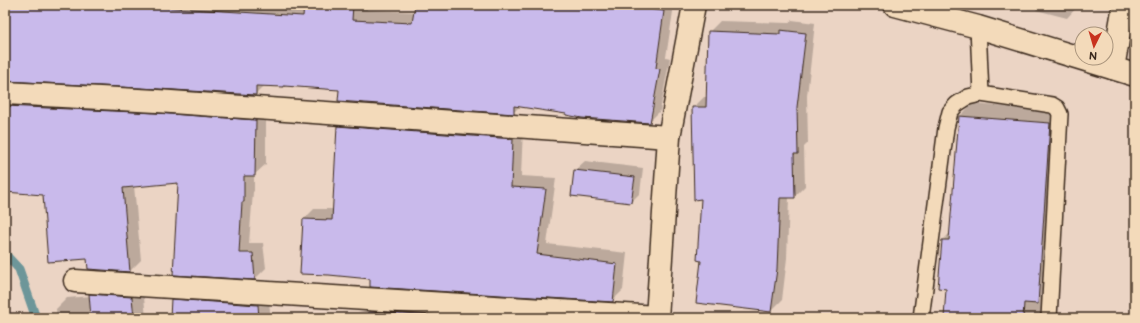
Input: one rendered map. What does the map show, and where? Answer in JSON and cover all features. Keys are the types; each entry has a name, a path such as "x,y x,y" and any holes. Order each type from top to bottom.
{"street":[{"path":"76,281 657,317 669,137 694,5"},
{"path":"896,5 978,27 1135,75"},
{"path":"1113,68 1124,5"},
{"path":"5,93 157,101 669,137"}],"lane":[{"path":"978,27 981,94"},
{"path":"921,318 950,112 957,104 968,97 981,94 1052,105 1057,108 1060,114 1049,318"}],"building":[{"path":"5,5 143,5 303,16 304,5 353,5 352,20 412,23 415,5 615,5 664,11 656,68 660,69 650,123 582,118 514,106 514,114 338,101 339,90 284,86 256,86 256,95 5,81"},
{"path":"780,30 806,33 797,107 798,154 794,154 795,198 780,198 777,269 771,312 696,303 701,261 697,260 701,199 694,200 692,107 706,107 708,31 780,34"},
{"path":"5,106 156,113 256,120 255,176 244,176 244,202 242,202 239,253 253,253 255,280 173,275 178,183 123,188 130,272 88,269 87,259 48,262 43,195 5,192"},
{"path":"959,116 1050,123 1038,304 1024,303 1023,318 944,318 946,289 938,288 942,240 949,240"},
{"path":"337,126 513,139 511,187 546,189 537,254 617,264 613,302 370,287 370,279 300,274 303,219 332,220"},
{"path":"574,170 635,177 631,203 571,196"},
{"path":"89,294 132,297 134,318 91,318"},
{"path":"171,299 258,305 259,318 170,318"},
{"path":"368,312 471,318 368,318"}],"waterway":[{"path":"5,254 19,269 36,318"}]}
